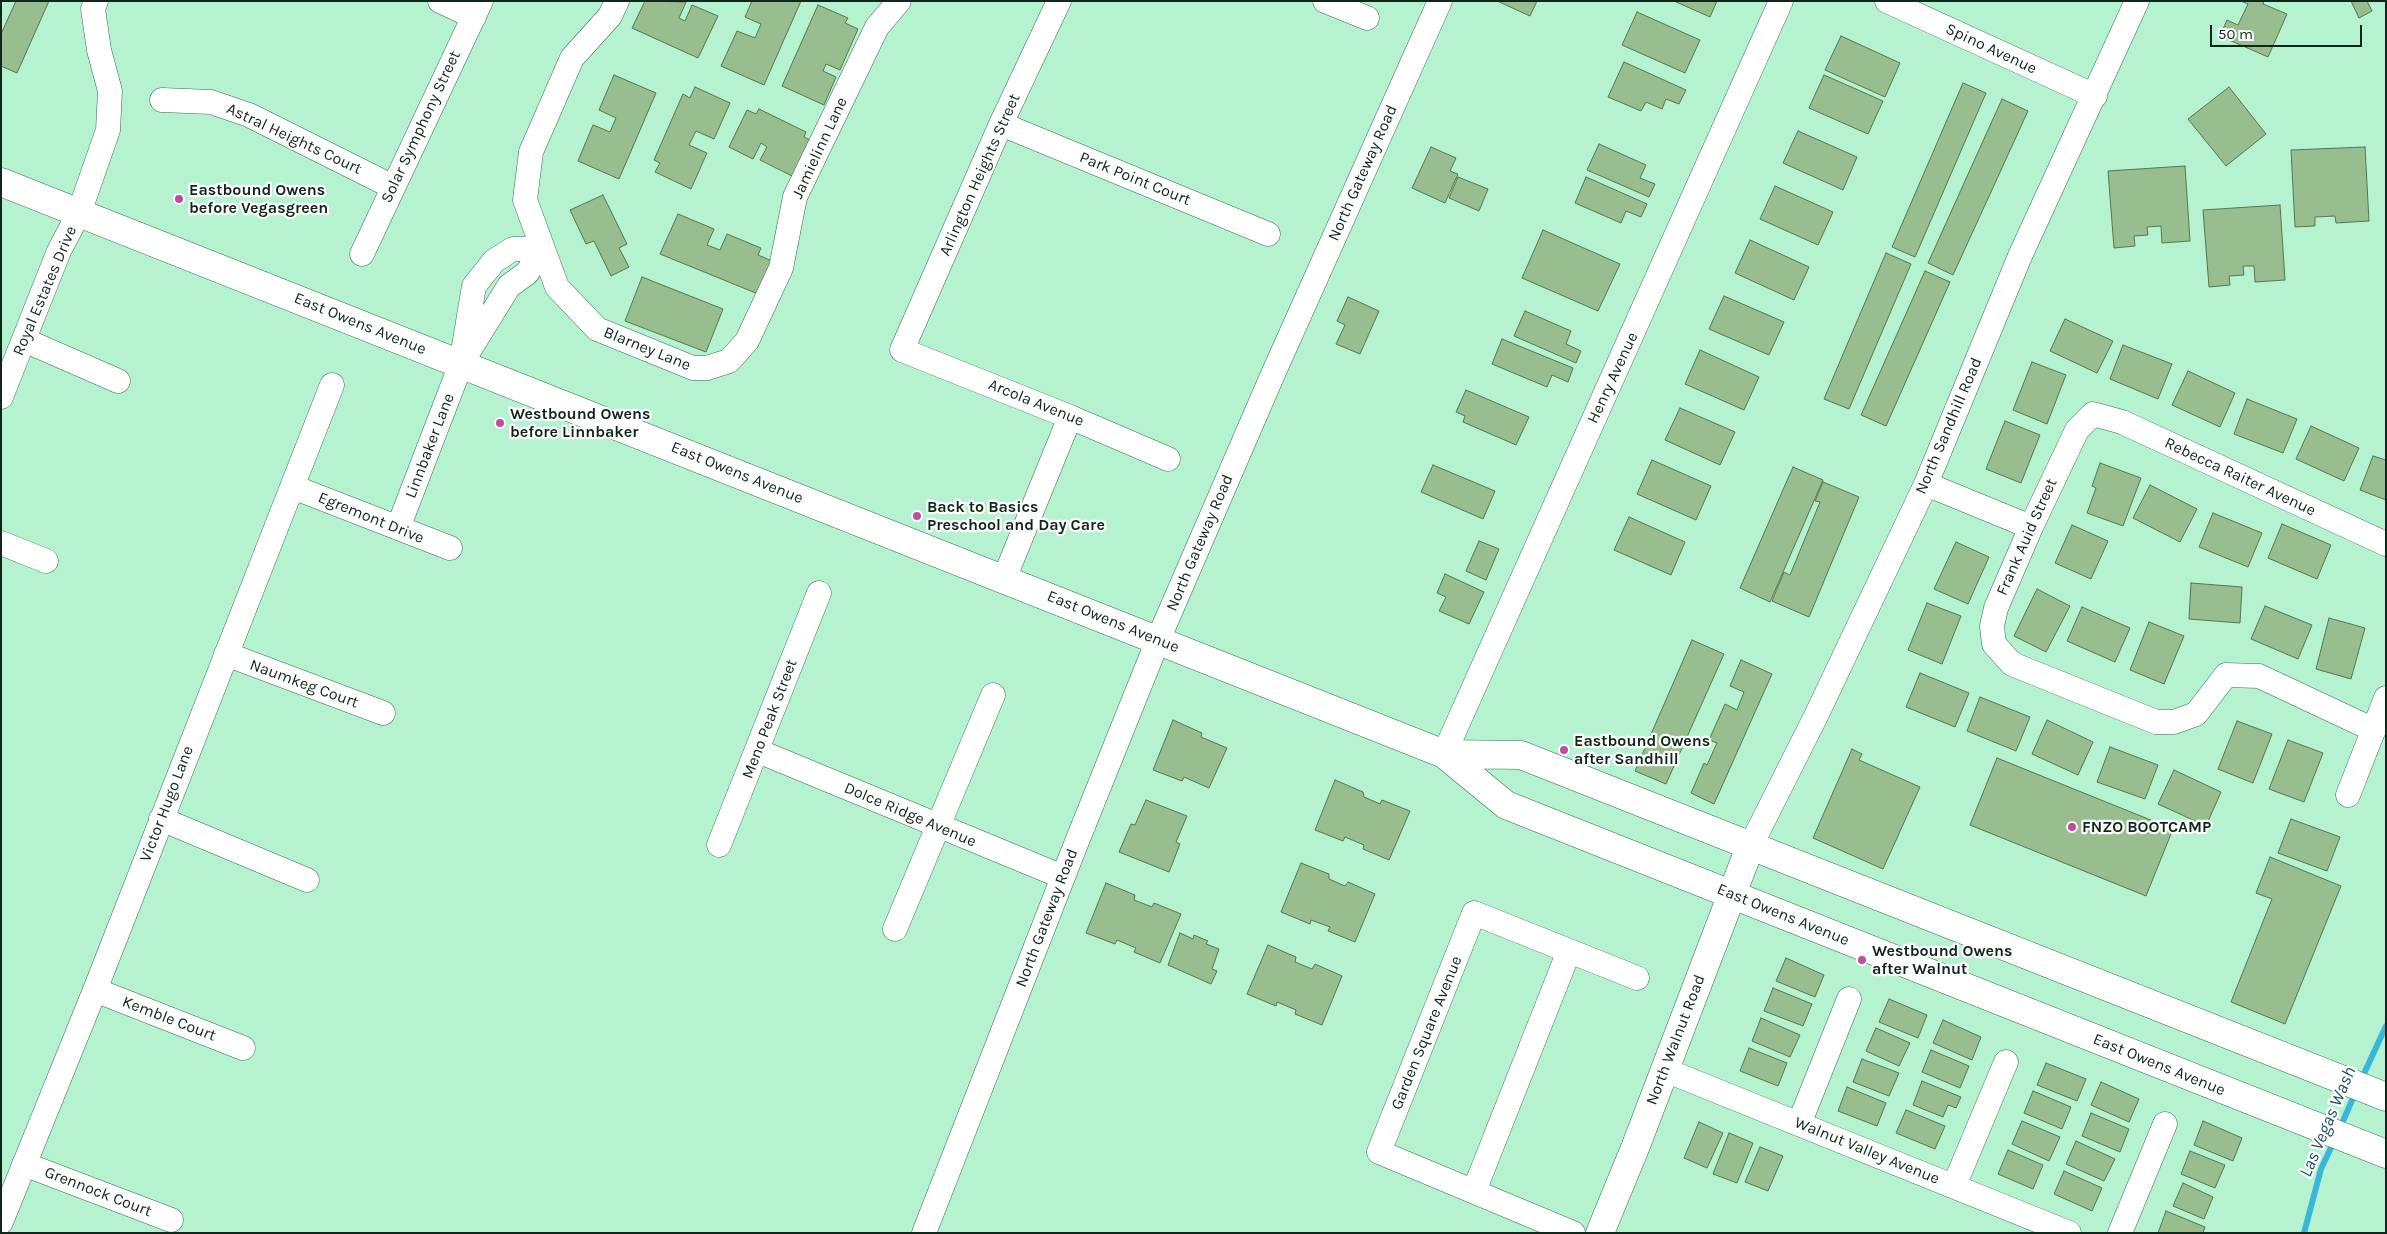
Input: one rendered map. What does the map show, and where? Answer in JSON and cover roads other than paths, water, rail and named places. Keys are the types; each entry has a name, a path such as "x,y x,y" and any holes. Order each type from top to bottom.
{"main road":[{"name":"East Owens Avenue","path":"1,182 1444,754 1506,805 2386,1154"},
{"name":"East Owens Avenue","path":"1444,754 1521,755 2386,1097"},
{"name":"North Walnut Road","path":"1600,1233 1636,1148 1750,847"}],"street":[{"name":"Royal Estates Drive","path":"1,397 59,252 79,213 108,130 110,91 99,50 93,9 96,1"},
{"path":"440,1 478,9"},
{"path":"542,249 524,200 531,152 572,58 610,16 617,1"},
{"name":"Jamielinn Lane","path":"707,368 729,360 747,341 781,268 795,196 877,27 899,1"},
{"name":"Arlington Heights Street","path":"902,350 1001,124 1059,1"},
{"path":"1325,1 1367,18"},
{"name":"North Gateway Road","path":"924,1233 1158,640 1273,374 1440,1"},
{"name":"Henry Avenue","path":"1444,754 1781,1"},
{"name":"Spino Avenue","path":"1887,1 2095,96"},
{"name":"North Sandhill Road","path":"1750,847 1816,716 1926,484 2020,256 2137,1"},
{"name":"Solar Symphony Street","path":"362,254 478,9"},
{"name":"Astral Heights Court","path":"162,100 211,102 249,115 393,186"},
{"name":"Park Point Court","path":"1001,124 1268,234"},
{"name":"Linnbaker Lane","path":"398,528 461,364 474,286 494,262 513,249 542,249"},
{"name":"Blarney Lane","path":"542,249 557,287 597,329 693,368 707,368"},
{"path":"24,340 118,381"},
{"name":"Arcola Avenue","path":"902,350 1070,417 1168,459"},
{"name":"Victor Hugo Lane","path":"1,1222 95,990 332,385"},
{"name":"Frank Auid Street","path":"2093,414 2077,430 2031,527 1996,608 1992,626 1994,644 2012,664 2156,722 2174,722 2196,714 2226,675 2259,676 2374,730"},
{"name":"Rebecca Raiter Avenue","path":"2093,414 2122,422 2386,544"},
{"path":"1004,579 1070,417"},
{"path":"1926,484 2031,527"},
{"name":"Egremont Drive","path":"293,487 450,548"},
{"path":"1,543 46,561"},
{"name":"Meno Peak Street","path":"719,845 758,751 819,593"},
{"name":"Naumkeg Court","path":"226,654 383,713"},
{"path":"895,929 993,696"},
{"path":"2348,795 2386,698"},
{"name":"Dolce Ridge Avenue","path":"758,751 1063,877"},
{"path":"161,819 307,880"},
{"name":"Garden Square Avenue","path":"1573,1233 1379,1152 1474,914 1637,978"},
{"path":"1474,1191 1569,951"},
{"name":"Kemble Court","path":"95,990 243,1048"},
{"path":"1799,1124 1849,999"},
{"path":"1954,1186 2006,1062"},
{"name":"Walnut Valley Avenue","path":"1665,1070 2069,1233"},
{"path":"2120,1233 2165,1124"},
{"name":"Grennock Court","path":"24,1164 172,1220"}],"waterway":[{"name":"Las Vegas Wash","path":"2361,1080 2386,1026"},
{"name":"Las Vegas Wash","path":"2340,1128 2356,1091"},
{"name":"Las Vegas Wash","path":"2304,1233 2321,1169 2335,1139"}],"place":[{"name":"Eastbound Owens before Vegasgreen","path":"179,199"},
{"name":"Westbound Owens before Linnbaker","path":"500,423"},
{"name":"Back to Basics Preschool and Day Care","path":"917,516"},
{"name":"Eastbound Owens after Sandhill","path":"1564,750"},
{"name":"FNZO BOOTCAMP","path":"2072,827"},
{"name":"Westbound Owens after Walnut","path":"1862,960"}]}
